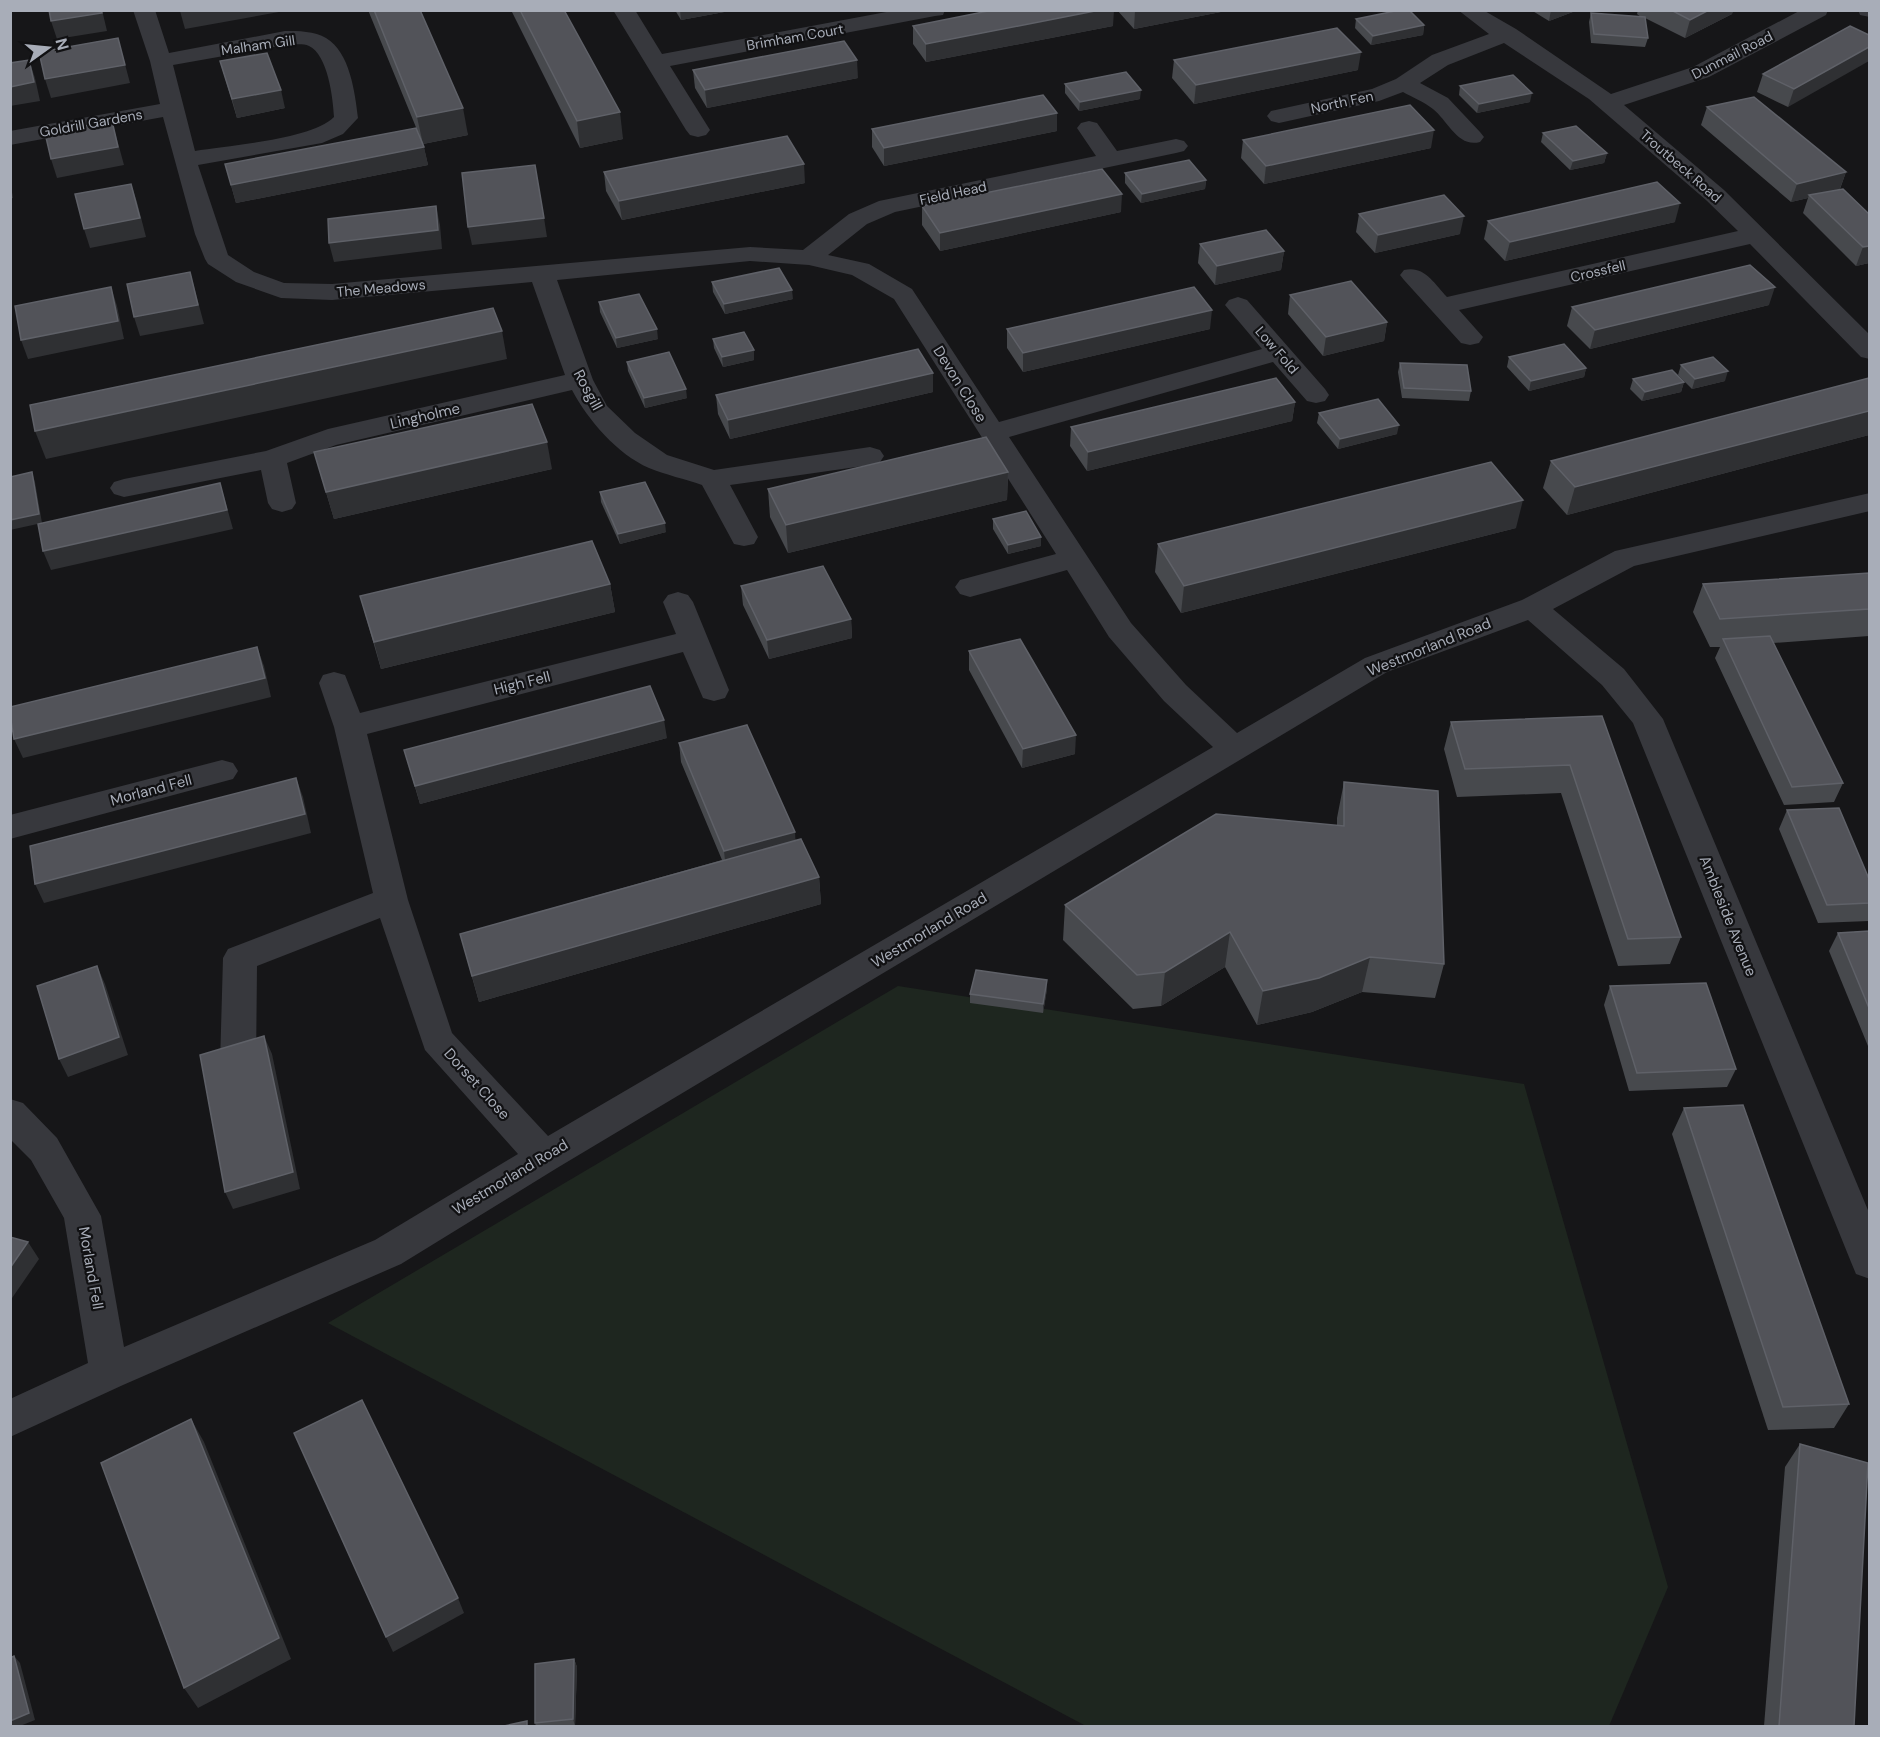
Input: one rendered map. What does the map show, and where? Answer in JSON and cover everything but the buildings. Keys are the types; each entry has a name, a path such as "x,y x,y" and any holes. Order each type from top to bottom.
{"street":[{"name":"The Meadows","path":"144,10 161,61 185,160 207,234 218,259 245,277 281,290 332,292 750,254 809,258"},
{"path":"624,10 699,130"},
{"name":"Brimham Court","path":"656,62 935,10"},
{"name":"Troutbeck Road","path":"1468,10 1508,34 1608,103 1715,195 1840,319 1869,351"},
{"name":"Dunmail Road","path":"1608,103 1701,72 1818,10"},
{"name":"North Fen","path":"1279,116 1379,94 1404,84 1440,60 1508,34"},
{"name":"Malham Gill","path":"161,61 285,38 303,38 318,42 331,54 346,100 346,118 334,129 314,138 185,160"},
{"path":"1404,84 1440,103 1472,137"},
{"name":"Goldrill Gardens","path":"10,138 172,109"},
{"path":"1089,128 1111,160"},
{"name":"Field Head","path":"809,258 858,219 888,206 1176,146"},
{"name":"Crossfell","path":"1441,306 1755,235"},
{"name":"Devon Close","path":"809,258 860,269 903,294 1073,559 1127,638 1175,693 1234,749"},
{"name":"Rosgill","path":"542,274 580,380 596,410 625,439 657,461 713,479 870,456"},
{"path":"1413,274 1470,337"},
{"name":"Low Fold","path":"1238,305 1316,395"},
{"path":"992,433 1279,352"},
{"name":"Lingholme","path":"124,488 272,459 328,438 580,380"},
{"path":"272,459 282,503"},
{"path":"713,479 744,537"},
{"name":"Westmorland Road","path":"10,1419 109,1372 388,1252 544,1157 1376,665 1532,607 1625,558 1869,502"},
{"path":"970,587 1073,559"},
{"path":"678,602 714,690"},
{"name":"Ambleside Avenue","path":"1532,607 1612,677 1647,719 1869,1262"},
{"name":"High Fell","path":"350,727 695,639"},
{"name":"Dorset Close","path":"334,683 350,727 391,900 437,1040 544,1157"},
{"name":"Morland Fell","path":"10,827 222,771"},
{"path":"238,1065 240,958 391,900"},
{"name":"Morland Fell","path":"10,1114 44,1149 82,1216 109,1372"}],"shaded area":[{"path":"898,986 1524,1084 1668,1587 1609,1726 1086,1726 328,1323"}]}
